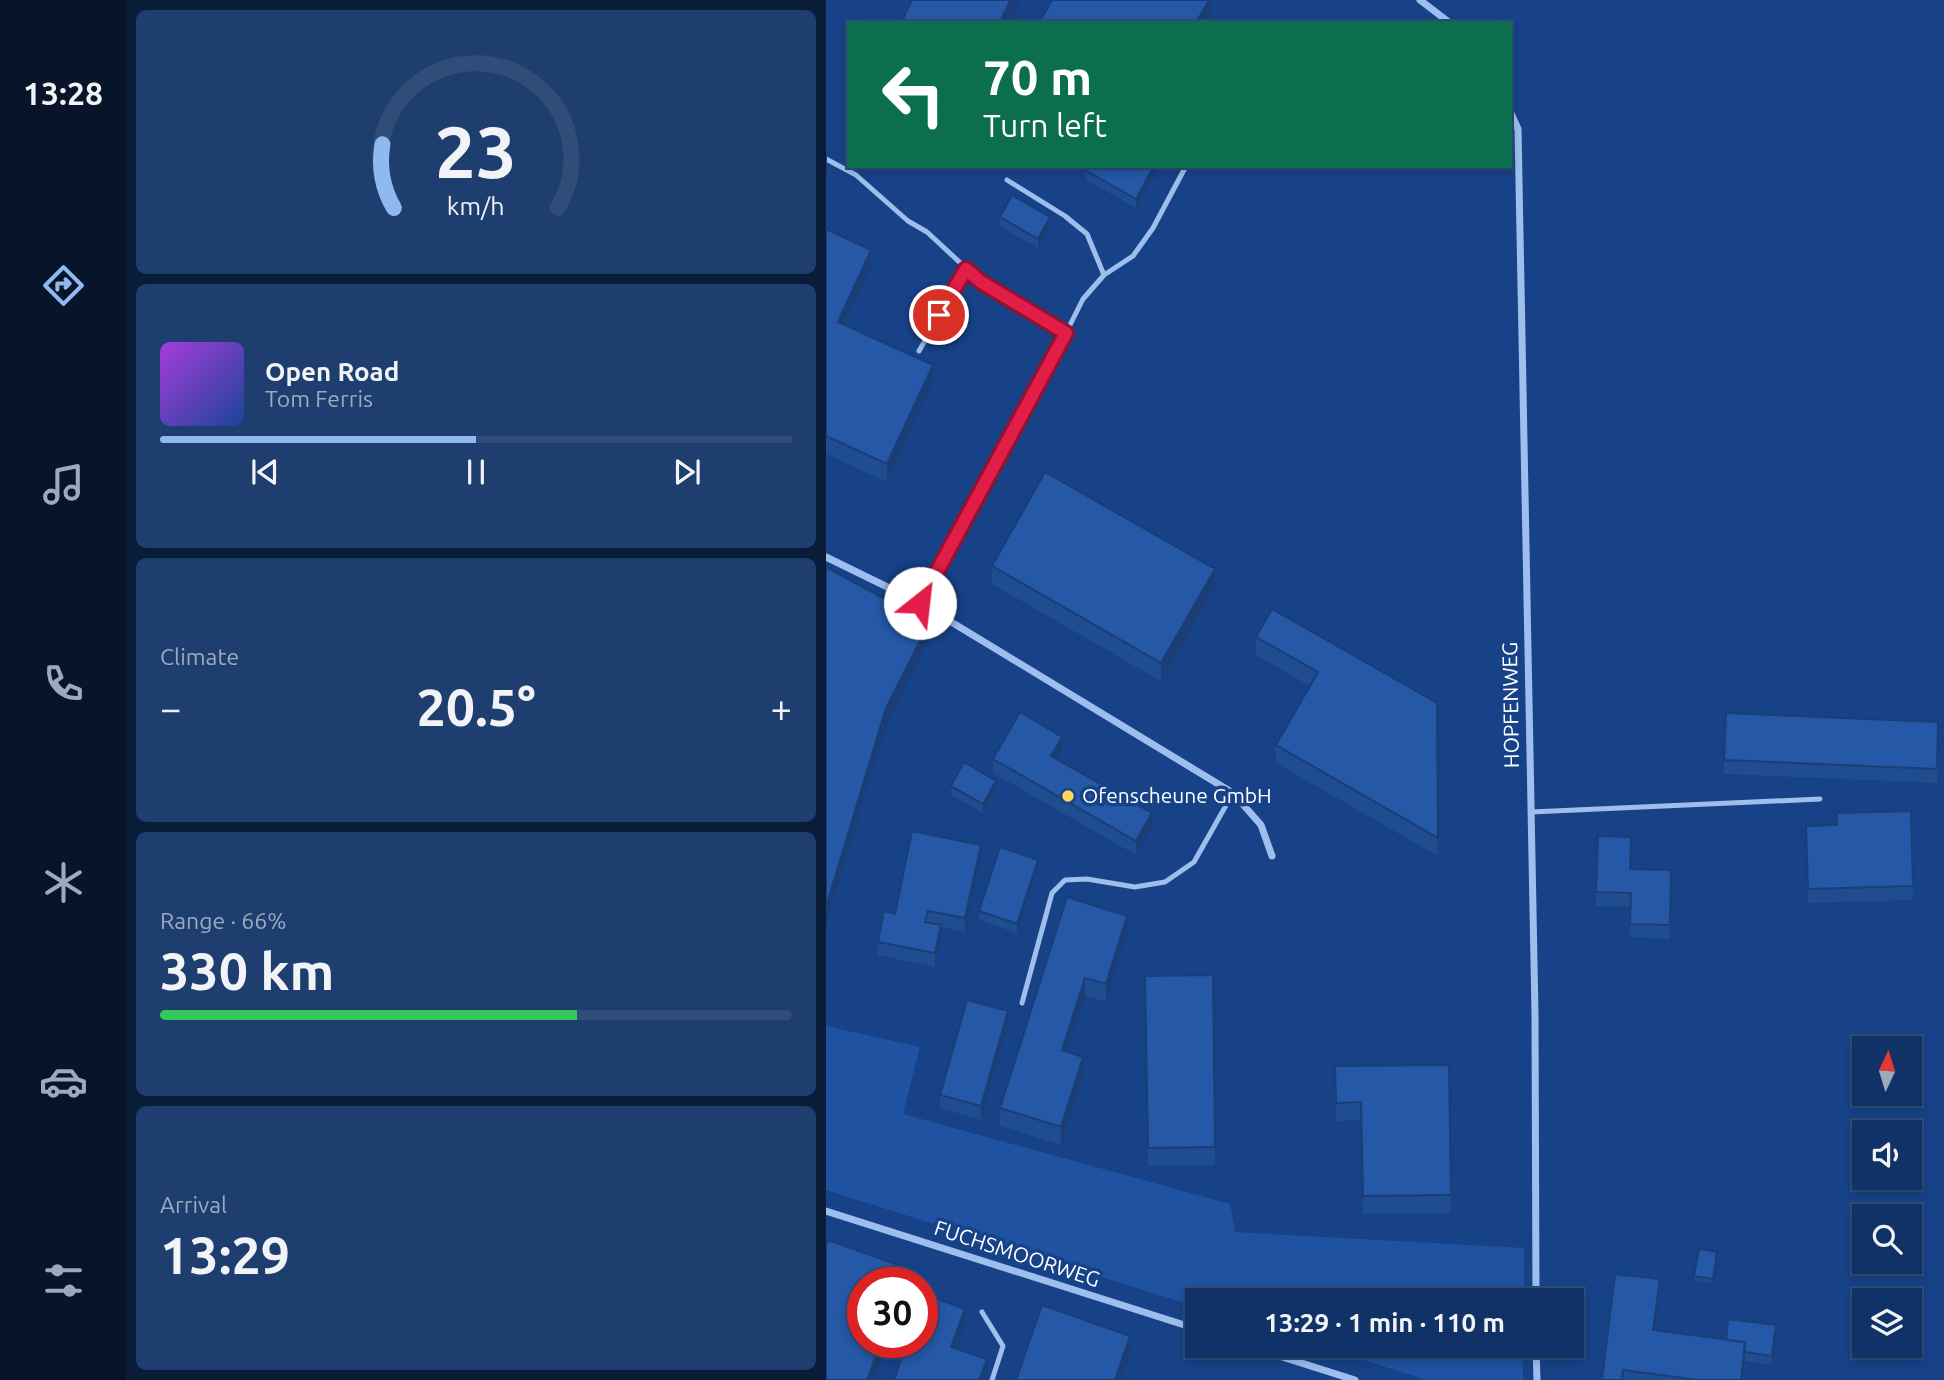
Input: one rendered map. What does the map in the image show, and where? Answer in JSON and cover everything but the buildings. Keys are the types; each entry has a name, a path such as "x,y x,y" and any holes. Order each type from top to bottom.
{"street":[{"path":"1420,0 1447,21"},
{"name":"HOPFENWEG","path":"1512,116 1518,129 1531,812 1536,1288"},
{"path":"920,603 1059,347"},
{"path":"826,557 920,603 1233,793 1261,825 1272,856"},
{"name":"FUCHSMOORWEG","path":"826,1211 1185,1325"},
{"path":"1286,1358 1355,1380"},
{"path":"1536,1358 1537,1380"}],"lane":[{"path":"826,159 856,175 908,221 927,232 981,282 1066,333"},
{"path":"1059,347 1083,299 1104,275 1133,256 1153,228 1185,168"},
{"path":"1007,180 1065,216 1087,234 1104,275"},
{"path":"919,351 966,269"},
{"path":"893,613 902,594"},
{"path":"1023,1003 1052,893 1065,880 1087,879 1135,887 1166,882 1194,862 1233,793"},
{"path":"1531,812 1820,799"},
{"path":"982,1312 1003,1346 992,1380"}],"shaded area":[{"path":"826,1026 920,1047 903,1114 1230,1204 1235,1232 1524,1248 1524,1288 1185,1288 1185,1303 826,1190"},
{"path":"1357,1358 1523,1358 1523,1380 1427,1380"}],"place":[{"name":"Ofenscheune GmbH","path":"1068,796"}],"route":[{"path":"920,603 1066,333 981,282 966,269 939,315"}]}
